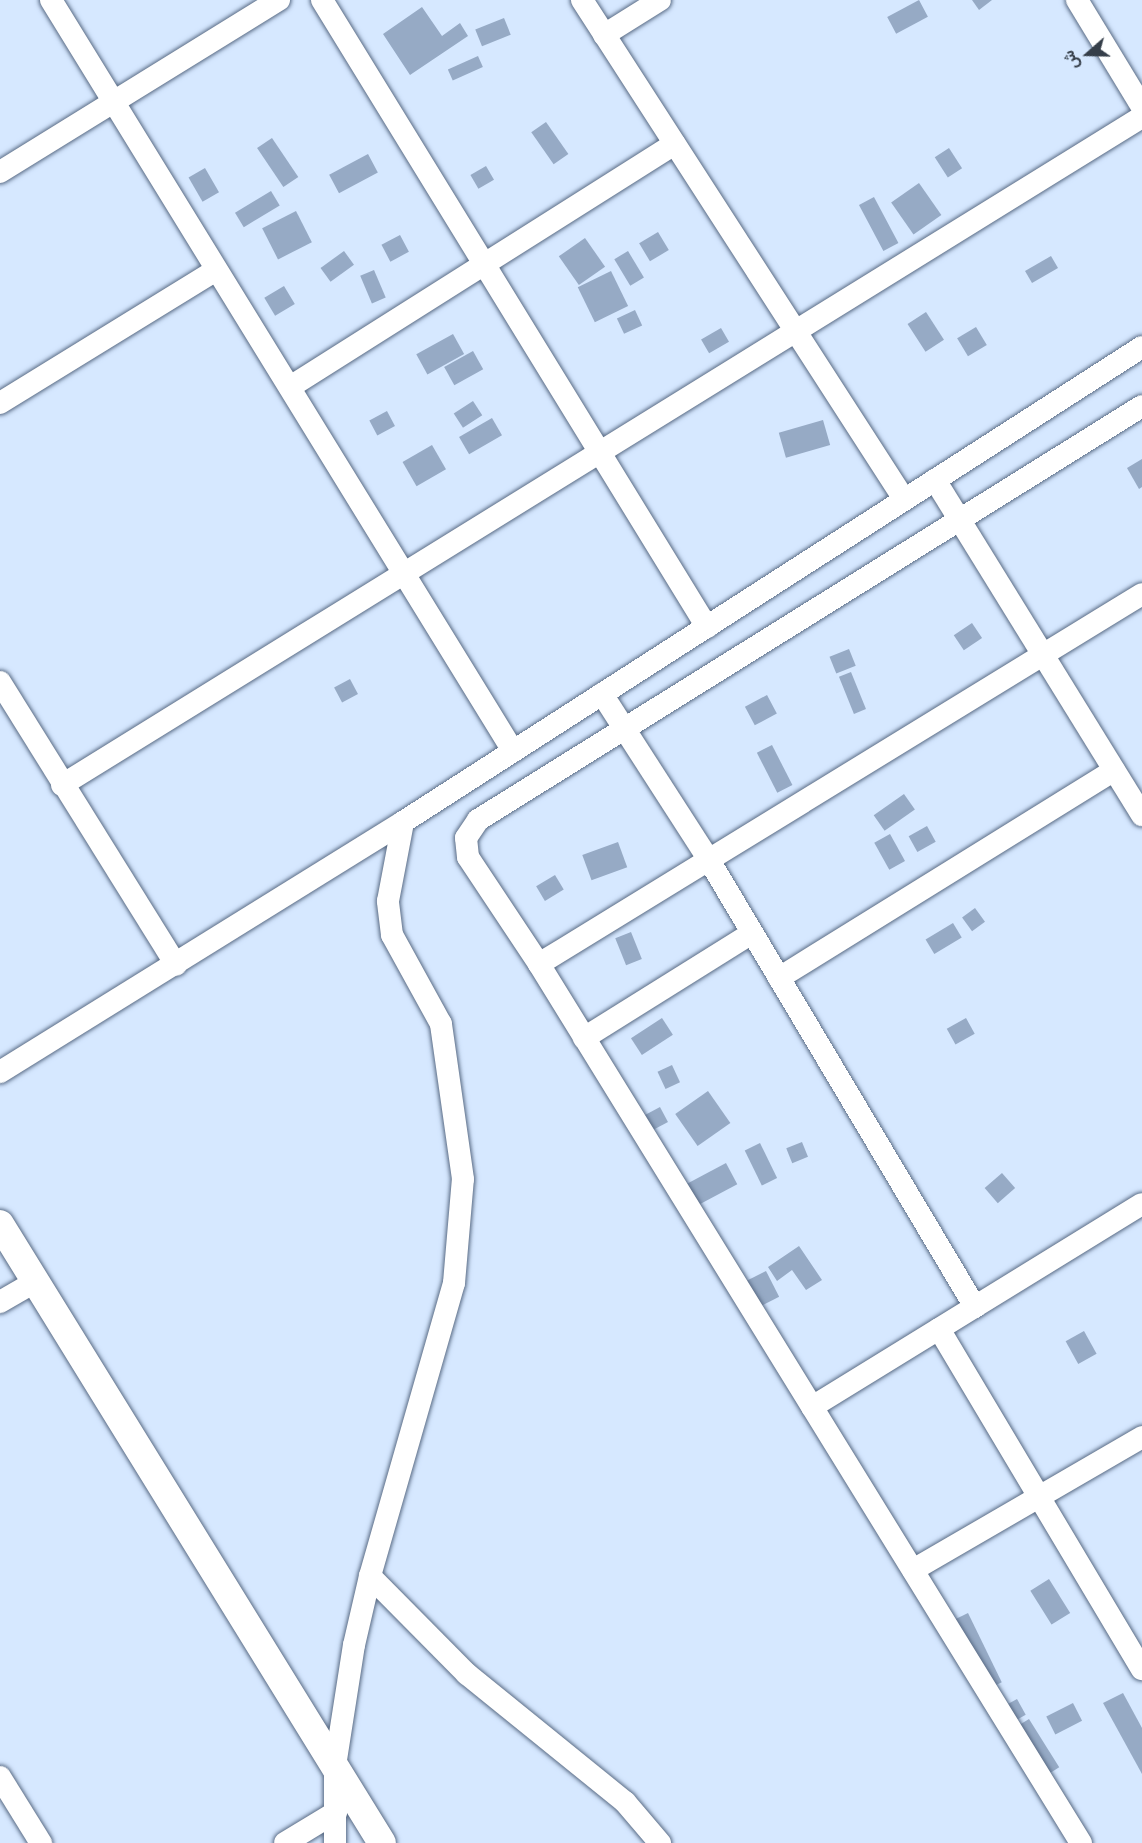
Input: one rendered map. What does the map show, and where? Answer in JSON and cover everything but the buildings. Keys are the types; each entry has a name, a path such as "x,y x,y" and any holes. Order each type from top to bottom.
{"street":[{"path":"51,0 513,751"},
{"path":"0,172 279,0"},
{"path":"322,0 488,265 599,453 707,627"},
{"path":"582,0 904,500"},
{"path":"604,35 660,0"},
{"path":"1077,0 1142,107"},
{"path":"62,785 1142,117"},
{"path":"290,387 488,265 675,144"},
{"path":"0,403 216,270"},
{"path":"0,1072 176,965 403,822 1142,347"},
{"path":"1081,1843 539,964 468,857 466,838 477,820 1142,406"},
{"path":"935,480 1142,815"},
{"path":"539,964 1142,594"},
{"path":"0,682 176,965"},
{"path":"603,694 709,860 975,1307"},
{"path":"779,978 1114,770"},
{"path":"335,1843 335,1766 370,1576 454,1283 463,1179 441,1024 392,935 388,901 403,822"},
{"path":"584,1038 752,933"},
{"path":"812,1407 1142,1204"},
{"path":"0,1224 382,1843"},
{"path":"0,1302 34,1282"},
{"path":"939,1329 1037,1498 1142,1669"},
{"path":"913,1570 1142,1437"},
{"path":"370,1576 467,1674 625,1802 660,1843"},
{"path":"0,1776 41,1843"},
{"path":"285,1843 336,1812"}]}
